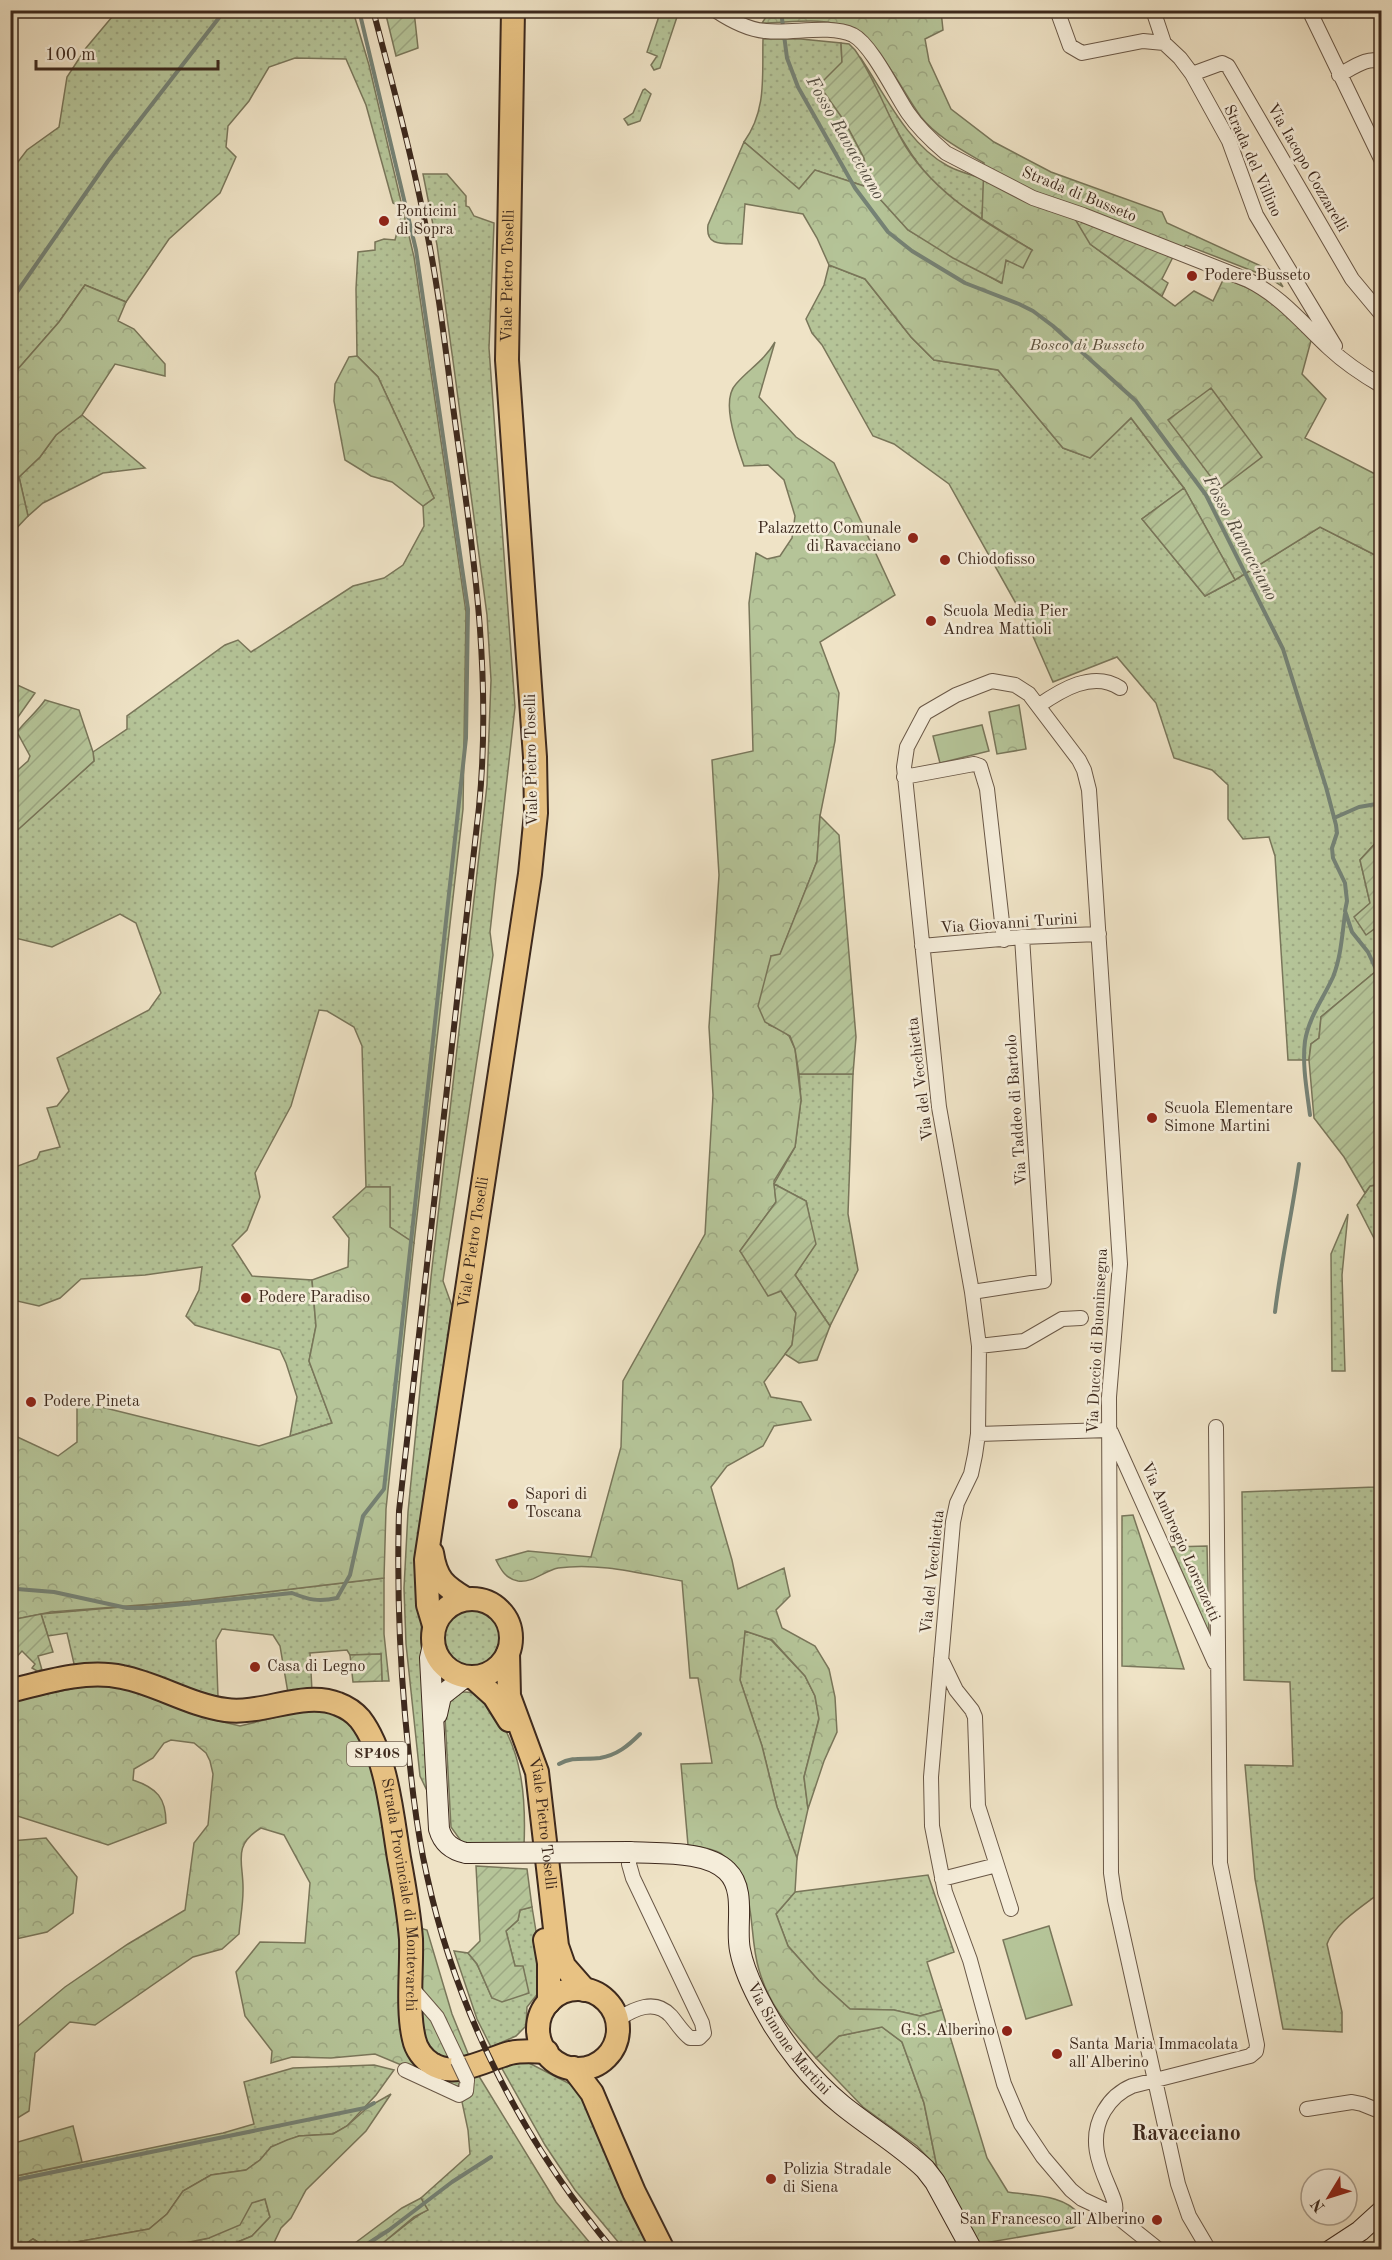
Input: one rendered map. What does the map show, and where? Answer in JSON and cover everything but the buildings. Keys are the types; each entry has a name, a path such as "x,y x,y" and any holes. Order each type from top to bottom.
{"main road":[{"name":"Viale Pietro Toselli","path":"513,10 507,360 534,736 535,822 525,906 426,1574 434,1635 444,1665 455,1673 470,1677 501,1704 517,1737 527,1771 531,1805 532,1855 549,1963 549,2001 541,2013 538,2029"},
{"name":"Viale Pietro Toselli","path":"430,1539 435,1568 447,1587 466,1599 487,1601 506,1618 512,1637 508,1653 509,1696 537,1772 556,1946 564,1966 585,1990 606,2001 618,2019"},
{"path":"434,1635 447,1608 466,1599"},
{"path":"470,1677 495,1670 508,1653"},
{"name":"Strada Provinciale di Montevarchi","path":"10,1691 78,1677 110,1675 133,1679 186,1700 228,1710 257,1710 300,1701 319,1700 334,1702 351,1711 360,1719 371,1739 383,1774 408,1909 414,2040 421,2054 431,2064 441,2068 457,2069 510,2053 547,2052"},
{"path":"549,2001 564,1992 585,1990"},
{"path":"607,2129 600,2086 606,2059 616,2043 619,2030 618,2019"},
{"path":"538,2029 540,2041 547,2052 561,2064 573,2068 589,2067 606,2059"},
{"name":"Strada Provinciale di Montevarchi","path":"510,2053 538,2029"},
{"path":"573,2068 592,2093 634,2192 663,2250"}],"street":[{"name":"Strada di Busseto","path":"715,10 744,25 770,32 839,31 854,36 869,51 916,124 946,153 1033,198 1083,215 1268,290 1295,313 1331,350 1382,386"},
{"path":"1057,10 1070,46 1082,53 1143,41 1164,43"},
{"name":"Strada del Villino","path":"1153,10 1164,43 1180,58 1192,74 1229,141 1253,208 1342,358"},
{"path":"1309,10 1338,75 1382,161"},
{"path":"1338,75 1370,59 1382,63"},
{"name":"Via Iacopo Cozzarelli","path":"1192,74 1219,64 1225,63 1228,66 1352,279 1382,315"},
{"name":"Via Duccio di Buoninsegna","path":"904,777 905,758 911,737 925,714 970,688 998,681 1025,690 1079,760 1087,778 1120,1264 1109,1388 1110,1865 1115,1900 1154,2081 1182,2197 1193,2223 1209,2250"},
{"path":"1038,706 1060,692 1082,683 1103,681 1120,688"},
{"path":"904,777 974,764 980,766 987,789 1005,940"},
{"name":"Via del Vecchietta","path":"904,777 939,1107 972,1292 979,1346 978,1434 971,1474 954,1512 940,1658 930,1805 942,1879 973,1967 999,2070 1021,2124 1064,2184 1082,2199 1114,2214 1159,2250"},
{"name":"Via Giovanni Turini","path":"922,946 1022,937 1099,934"},
{"name":"Via Taddeo di Bartolo","path":"972,1292 1044,1281 1022,937"},
{"path":"979,1346 1024,1341 1062,1319 1081,1318"},
{"path":"1114,2214 1117,2205 1098,2162 1095,2147 1096,2133 1103,2112 1122,2090 1250,2056 1256,2051 1257,2045 1220,1863 1216,1427"},
{"path":"978,1434 1110,1430"},
{"name":"Via Ambrogio Lorenzetti","path":"1110,1430 1217,1668"},
{"name":"Via Simone Martini","path":"434,1635 430,1658 440,1833 444,1841 452,1848 466,1853 630,1852 698,1858 717,1863 729,1872 738,1895 738,1935 745,1968 772,2023 797,2058 824,2088 925,2169 935,2182 972,2250"},
{"path":"940,1658 956,1690 975,1717 978,1806 1011,1909"},
{"name":"Via Simone Martini","path":"435,1735 438,1700 447,1690 470,1677"},
{"path":"618,2019 644,2007 657,2006 669,2014 691,2039 699,2038 704,2033 702,2023 633,1878 629,1864 630,1852"},
{"path":"942,1879 997,1864"},
{"path":"405,2070 459,2095 466,2091 468,2080 434,2012 411,1987"},
{"path":"1307,2109 1352,2102 1382,2112"},
{"path":"1082,2199 1099,2196 1107,2183"},
{"path":"1331,2250 1355,2235 1382,2211"}],"green space":[{"path":"661,10 679,11 660,68 654,70 651,65 657,56 647,52"},
{"path":"117,11 353,11 369,65 414,257 466,612 463,809 414,1243 390,1227 390,1187 366,1187 362,1046 354,1027 327,1011 319,1010 291,1106 255,1173 260,1197 247,1230 232,1245 252,1276 312,1280 316,1326 309,1361 332,1423 290,1436 297,1397 280,1350 195,1325 186,1316 199,1290 202,1267 145,1275 81,1279 60,1298 39,1306 13,1300 11,1302 11,1174 15,1167 37,1159 40,1152 60,1147 47,1108 57,1106 69,1091 57,1058 149,1010 161,993 136,923 120,914 52,947 11,937 10,836 94,761 93,752 127,729 127,716 225,645 238,640 251,652 353,586 384,578 403,565 424,526 423,506 434,498 378,377 357,356 358,252 375,250 375,242 384,239 395,240 401,217 397,205 393,203 366,105 346,59 295,58 269,67 249,101 228,126 226,147 236,157 220,193 169,239 126,302 85,285 59,322 11,377 11,171 27,150 59,127 67,77 86,48"},
{"path":"385,11 414,11 418,48 396,56"},
{"name":"Bosco di Busseto","path":"770,11 941,11 943,30 925,39 929,61 951,109 994,142 1051,172 1162,212 1167,223 1274,272 1283,287 1268,277 1186,245 1173,257 1090,244 1175,306 1194,291 1213,301 1224,278 1260,293 1312,337 1302,374 1326,399 1305,438 1381,477 1381,558 1320,527 1235,580 1184,488 1131,418 1090,458 1063,448 998,370 934,360 911,337 865,279 829,265 803,214 745,204 742,244 723,244 713,241 708,232 708,225 744,142 799,189 815,170 870,188 908,230 1001,283 1006,260 1032,250 982,219 984,163 950,143 927,124 881,55 871,44 849,28 839,24 806,21 762,23"},
{"path":"763,39 801,39 841,43 845,122 864,158 870,188 815,170 799,189 744,142 757,118 760,105 763,79"},
{"path":"841,43 849,44 855,50 906,147 918,164 963,206 1032,250 1023,268 1006,260 1002,283 953,258 908,230 870,188 864,158 845,122 819,85 842,62"},
{"path":"860,57 898,117 920,145 933,157 948,166 984,179 982,219 940,189 915,160"},
{"path":"645,89 651,94 640,121 628,125 624,119 633,113"},
{"path":"423,174 447,174 466,196 466,206 474,216 494,223 489,348 515,707 490,932 493,955 443,1281 452,1306 419,1558 425,1734 430,1797 420,1776 406,1644 404,1588 408,1512 431,1277 487,785 491,680 487,615 454,368 437,245"},
{"path":"1075,219 1173,257 1162,279 1168,283 1162,296 1090,244"},
{"path":"829,265 865,279 911,337 934,360 998,370 1063,448 1090,458 1131,418 1184,488 1142,519 1205,596 1320,527 1381,558 1381,837 1360,860 1370,903 1379,925 1381,924 1381,967 1321,1017 1319,1038 1311,1044 1309,1060 1288,1060 1275,856 1269,837 1243,839 1228,819 1228,785 1212,770 1174,758 1156,703 1117,657 1053,682 1028,625 949,484 894,444 873,436 822,345 812,333 806,319 824,285"},
{"path":"85,285 126,302 118,321 134,329 165,364 165,376 115,364 82,415 56,435 40,457 19,477 28,516 11,534 11,377 59,322"},
{"path":"775,342 759,397 796,437 834,463 895,595 820,642 839,693 835,741 820,816 817,861 780,955 771,956 769,1025 782,1030 789,1036 795,1049 801,1100 795,1147 774,1181 776,1202 740,1251 781,1291 796,1313 792,1345 764,1382 771,1397 801,1402 811,1420 774,1426 763,1446 727,1466 711,1487 738,1589 784,1568 790,1596 776,1610 782,1628 815,1646 829,1669 835,1697 837,1732 824,1761 808,1809 804,1777 819,1719 815,1696 805,1676 772,1640 745,1631 740,1680 762,1746 777,1807 797,1858 795,1892 776,1914 788,1946 819,1981 850,2009 894,2010 920,2016 942,2010 987,2158 1008,2192 1057,2200 1073,2208 1080,2215 1079,2224 1072,2228 979,2244 937,2167 924,2103 902,2042 882,2027 839,2036 816,2058 782,2017 764,1984 755,1955 750,1909 742,1880 734,1867 720,1853 688,1845 681,1764 712,1763 698,1678 690,1678 682,1581 620,1570 573,1567 558,1568 534,1579 518,1581 507,1576 496,1560 528,1551 591,1557 621,1447 623,1381 705,1234 713,1095 709,1027 719,875 712,760 753,751 749,603 756,553 767,559 780,556 792,538 795,516 784,480 768,465 744,466 731,424 730,401 731,392 736,384 762,359"},
{"path":"357,356 378,377 434,498 423,506 392,482 371,476 345,460 334,401 335,384 349,357"},
{"path":"1211,388 1262,457 1220,489 1168,420"},
{"path":"82,415 145,468 103,473 43,503 28,516 19,477 40,457 56,435"},
{"path":"1184,488 1235,580 1205,596 1142,519"},
{"path":"11,679 15,684 35,693 11,727"},
{"path":"45,700 79,710 94,761 11,836 11,776 28,761 30,756 17,732"},
{"path":"1019,705 1026,749 997,754 989,712"},
{"path":"982,725 989,751 940,763 933,736"},
{"path":"820,816 839,835 856,1037 853,1074 799,1074 795,1049 790,1036 765,1022 758,1006 771,956 780,954 817,861"},
{"path":"1381,837 1381,924 1366,935 1354,917 1370,903 1360,860"},
{"path":"1381,967 1381,1184 1370,1186 1365,1193 1344,1157 1314,1118 1309,1060 1311,1044 1319,1038 1321,1017"},
{"path":"799,1074 853,1074 848,1214 858,1270 830,1326 795,1275 815,1244 806,1201 774,1184 795,1147 801,1100"},
{"path":"774,1184 806,1201 816,1244 795,1275 830,1326 817,1360 799,1363 785,1354 792,1345 796,1313 781,1291 768,1296 740,1251 776,1202"},
{"path":"1381,1184 1381,1252 1357,1205 1370,1186"},
{"path":"366,1187 390,1187 390,1227 414,1243 386,1509 384,1578 191,1601 51,1612 11,1620 11,1434 58,1456 77,1442 77,1401 259,1446 332,1423 309,1361 316,1326 312,1280 348,1267 349,1238 333,1217"},
{"path":"1348,1214 1342,1275 1345,1371 1332,1371 1331,1254"},
{"path":"1381,1483 1381,1892 1343,1922 1327,1944 1342,2012 1342,2032 1283,2029 1255,1879 1245,1765 1293,1766 1290,1682 1244,1680 1242,1492 1375,1487"},
{"path":"1133,1515 1184,1669 1122,1666 1122,1516"},
{"path":"1207,1546 1209,1633 1171,1547"},
{"path":"384,1578 384,1634 389,1681 382,1681 381,1654 350,1655 347,1650 310,1653 312,1691 288,1693 280,1646 273,1635 222,1629 216,1640 218,1697 194,1690 75,1668 67,1633 48,1636 41,1614 191,1601"},
{"path":"466,1605 478,1605 495,1614 502,1625 504,1637 502,1649 495,1660 478,1669 466,1669 454,1664 445,1655 440,1643 440,1631 445,1619 454,1610"},
{"path":"41,1614 53,1652 38,1656 42,1670 37,1671 32,1668 35,1664 22,1651 11,1663 11,1620"},
{"path":"745,1631 771,1640 805,1676 815,1696 819,1718 804,1777 808,1809 797,1858 777,1807 762,1746 740,1680"},
{"path":"381,1654 382,1681 353,1682 350,1655"},
{"path":"96,1684 124,1686 211,1719 240,1726 310,1709 338,1713 357,1731 372,1765 400,1918 399,2007 405,2048 413,2061 462,2078 458,2086 454,2087 375,2054 331,2058 292,2057 271,2063 272,2051 245,2016 236,1972 260,1942 305,1943 310,1883 284,1835 261,1828 242,1848 243,1896 239,1934 222,1949 193,1957 95,2025 70,2022 35,2053 29,2111 11,2122 11,2032 65,1987 128,1944 185,1910 194,1843 208,1825 213,1774 210,1761 206,1753 194,1743 171,1740 164,1743 153,1758 134,1769 133,1780 158,1795 166,1814 166,1823 108,1845 11,1814 11,1701"},
{"path":"461,1692 477,1694 484,1700 504,1727 511,1742 521,1776 524,1846 469,1846 461,1841 451,1827 445,1717 448,1701"},
{"path":"46,1838 77,1877 73,1913 47,1932 16,1939 11,1937 11,1841"},
{"path":"476,1866 527,1869 532,1907 520,1910 518,1920 506,1931 515,1966 523,1966 529,1993 502,2002 492,1998 477,1964 468,1953 480,1941"},
{"path":"928,1875 954,1952 927,1962 942,2010 920,2016 894,2010 850,2009 819,1981 788,1946 776,1914 795,1892"},
{"path":"532,1907 544,1980 539,1992 527,2007 526,2026 516,2036 491,2047 477,2019 454,1951 468,1953 477,1964 492,1998 528,1993 523,1967 515,1966 506,1931 518,1920 520,1910"},
{"path":"1049,1926 1072,2005 1026,2019 1003,1940"},
{"path":"420,1928 427,1930 452,2014 469,2056 462,2061 420,1991"},
{"path":"419,2001 422,2001 454,2063 427,2052"},
{"path":"882,2027 902,2042 924,2103 937,2167 917,2146 863,2107 816,2058 839,2036"},
{"path":"527,2062 580,2089 632,2216 650,2249 624,2249 575,2190 545,2145 500,2065"},
{"path":"374,2065 394,2070 376,2095 347,2126 333,2134 299,2136 271,2147 260,2160 246,2170 211,2175 183,2191 167,2214 149,2229 49,2249 33,2239 18,2249 11,2250 11,2177 223,2133 254,2124 244,2082 293,2068"},
{"path":"477,2073 556,2202 595,2249 367,2250 383,2242 427,2210 421,2198 470,2154 462,2102 471,2089 470,2076"},
{"path":"391,2094 366,2131 306,2190 291,2218 281,2228 271,2249 232,2249 235,2243 252,2236 270,2217 265,2199 252,2203 240,2225 209,2238 180,2244 172,2249 49,2249 149,2229 167,2214 183,2191 211,2175 246,2170 260,2160 271,2147 287,2140 299,2136 333,2134 347,2126 368,2107"},
{"path":"73,2126 82,2162 11,2177 11,2144"},
{"path":"421,2198 428,2210 414,2217 378,2247 347,2249 402,2208"},
{"path":"265,2199 270,2217 252,2236 235,2243 232,2249 172,2250 180,2244 209,2238 252,2202"},
{"path":"33,2239 49,2249 18,2249"}],"waterway":[{"path":"10,302 108,161 225,10"},
{"path":"17,1589 54,1592 127,1608 292,1593 314,1600 337,1598 350,1575 363,1516 384,1489 466,738 468,609 416,250 359,10"},
{"name":"Fosso Ravacciano","path":"781,10 783,27"},
{"name":"Fosso Ravacciano","path":"784,35 787,58 798,87 855,188 888,232 912,251 965,283 1019,304 1053,326 1136,401 1206,495 1283,649 1336,825 1337,833 1332,848 1333,858 1345,883 1347,901 1345,911 1352,932 1368,952 1382,982"},
{"path":"1334,818 1359,807 1382,803"},
{"path":"1310,1115 1304,1069 1305,1041 1313,1016 1336,969 1345,914"},
{"path":"1275,1312 1299,1164"},
{"path":"559,1764 569,1760 612,1755 627,1746 640,1734"},
{"path":"10,2181 365,2108 374,2103"},
{"path":"358,2250 389,2230 452,2182 491,2157"}],"railway":[{"path":"373,10 411,158 435,273 476,583 483,717 479,807 399,1511 400,1638 411,1776 423,1856 440,1927 475,2026 498,2074 550,2165 613,2250"}],"place":[{"name":"Ponticini di Sopra","path":"384,221"},
{"name":"Podere Busseto","path":"1192,276"},
{"name":"Palazzetto Comunale di Ravacciano","path":"913,538"},
{"name":"Chiodofisso","path":"945,560"},
{"name":"Scuola Media Pier Andrea Mattioli","path":"931,621"},
{"name":"Scuola Elementare Simone Martini","path":"1152,1118"},
{"name":"Podere Paradiso","path":"246,1298"},
{"name":"Podere Pineta","path":"31,1402"},
{"name":"Sapori di Toscana","path":"513,1504"},
{"name":"Casa di Legno","path":"255,1667"},
{"name":"G.S. Alberino","path":"1007,2031"},
{"name":"Santa Maria Immacolata all'Alberino","path":"1057,2054"},
{"name":"Polizia Stradale di Siena","path":"771,2179"},
{"name":"San Francesco all'Alberino","path":"1157,2220"}],"district":[{"name":"Ravacciano","path":"1186,2134"}]}
